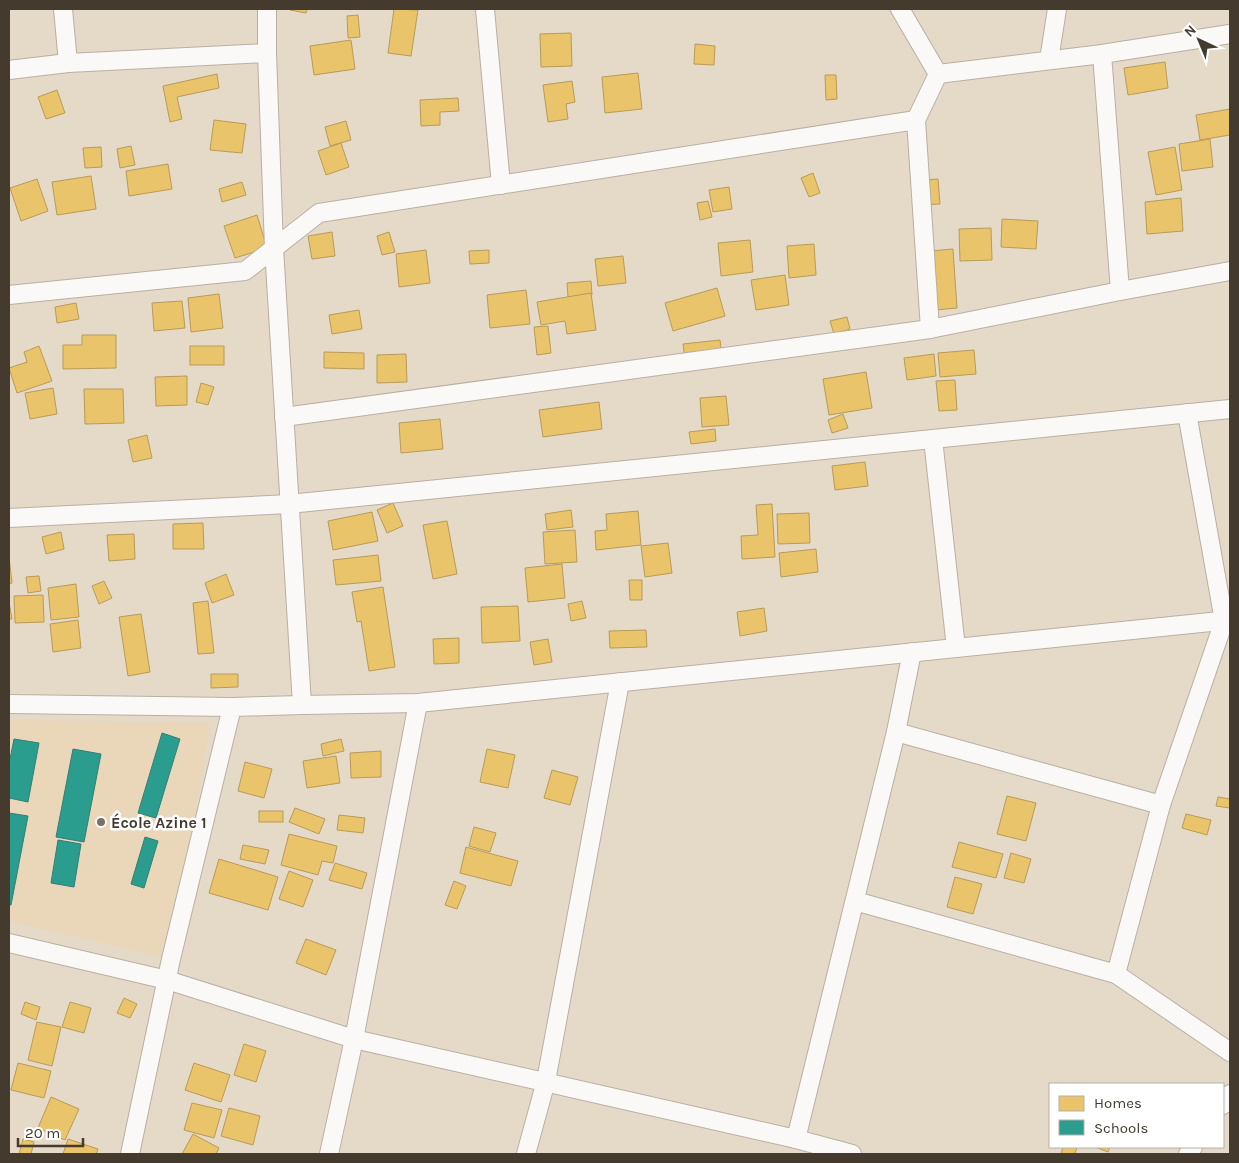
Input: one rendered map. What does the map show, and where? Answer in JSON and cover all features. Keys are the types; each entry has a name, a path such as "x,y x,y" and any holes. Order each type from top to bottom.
{"street":[{"path":"63,9 68,63"},
{"path":"268,9 267,53 274,248 302,705"},
{"path":"485,9 501,185"},
{"path":"900,9 938,74"},
{"path":"1049,60 1057,9"},
{"path":"938,74 1102,54 1230,34"},
{"path":"9,70 68,63 267,53"},
{"path":"1102,54 1120,291"},
{"path":"930,329 916,120 938,74"},
{"path":"9,295 245,271 319,213 916,120"},
{"path":"284,417 930,329 1230,271"},
{"path":"9,518 289,504 1230,409"},
{"path":"1116,974 1161,806 1227,620 1187,413"},
{"path":"933,439 956,648"},
{"path":"9,704 232,707 418,703 1227,620"},
{"path":"796,1139 896,732 912,652"},
{"path":"526,1154 546,1081 620,682"},
{"path":"329,1154 354,1039 418,703"},
{"path":"130,1154 171,959 232,707"},
{"path":"896,732 1161,806"},
{"path":"855,901 1116,974 1230,1052"},
{"path":"9,943 167,980 354,1039 546,1081 796,1139 852,1154"}],"shaded area":[{"name":"École Azine 1","path":"9,720 210,723 171,959 9,921"}],"building: Homes":[{"path":"290,9 307,9 306,13"},
{"path":"394,9 418,10 411,56 388,53"},
{"path":"358,15 360,37 348,38 347,16"},
{"path":"571,33 572,66 541,67 540,34"},
{"path":"351,40 355,69 314,75 310,46"},
{"path":"695,44 715,46 714,65 694,64"},
{"path":"1165,62 1168,88 1128,95 1124,68"},
{"path":"638,73 642,109 605,113 602,77"},
{"path":"217,74 219,88 177,97 182,119 170,122 163,86"},
{"path":"825,75 836,75 837,99 826,100"},
{"path":"572,81 575,102 566,104 568,119 548,122 543,85"},
{"path":"57,90 65,113 46,119 38,97"},
{"path":"458,98 459,111 440,112 440,125 421,126 420,100"},
{"path":"1230,109 1230,135 1200,140 1196,115"},
{"path":"214,120 246,124 242,153 210,150"},
{"path":"346,121 351,140 330,146 325,127"},
{"path":"1210,139 1213,167 1182,171 1179,144"},
{"path":"341,143 349,167 326,175 318,151"},
{"path":"131,146 135,165 120,168 117,149"},
{"path":"101,147 102,167 85,168 83,148"},
{"path":"1175,147 1182,190 1156,195 1148,152"},
{"path":"168,164 172,189 129,196 126,171"},
{"path":"813,173 820,193 809,197 801,178"},
{"path":"91,176 96,209 57,215 52,182"},
{"path":"37,179 48,211 21,221 10,188"},
{"path":"938,179 940,204 918,205 916,181"},
{"path":"242,182 246,195 222,202 219,189"},
{"path":"729,187 732,209 713,212 709,190"},
{"path":"1181,198 1183,231 1147,234 1145,202"},
{"path":"708,201 712,217 700,220 697,203"},
{"path":"257,215 267,248 235,258 224,226"},
{"path":"1002,219 1038,221 1036,249 1001,247"},
{"path":"991,228 992,260 960,261 959,229"},
{"path":"332,232 335,256 312,259 308,236"},
{"path":"389,232 395,252 382,255 377,236"},
{"path":"750,240 753,272 721,276 718,243"},
{"path":"814,244 816,275 789,278 787,246"},
{"path":"953,249 957,308 924,311 919,252"},
{"path":"426,250 430,283 399,287 396,254"},
{"path":"489,250 489,263 470,264 469,251"},
{"path":"623,256 626,283 598,286 595,259"},
{"path":"785,275 789,305 756,310 751,280"},
{"path":"591,281 592,295 568,297 567,283"},
{"path":"717,288 725,316 673,331 665,303"},
{"path":"526,290 530,324 490,328 487,295"},
{"path":"591,293 596,330 567,334 565,321 541,325 537,302"},
{"path":"219,294 223,328 191,332 188,298"},
{"path":"182,301 185,328 154,331 152,303"},
{"path":"76,303 79,319 57,323 55,307"},
{"path":"359,310 362,329 332,334 329,315"},
{"path":"847,317 850,329 834,334 830,321"},
{"path":"548,326 551,353 537,355 534,327"},
{"path":"82,335 116,335 116,368 63,369 63,345 82,345"},
{"path":"720,340 722,356 685,360 683,344"},
{"path":"39,346 52,381 17,393 9,368 27,362 24,352"},
{"path":"190,346 224,346 224,365 190,365"},
{"path":"974,350 976,374 940,377 938,353"},
{"path":"324,352 364,353 364,369 324,368"},
{"path":"406,354 407,382 377,383 377,355"},
{"path":"934,354 936,376 907,380 904,358"},
{"path":"866,372 872,408 829,415 823,379"},
{"path":"187,376 187,405 156,406 155,377"},
{"path":"955,380 957,410 939,411 936,381"},
{"path":"201,383 214,387 208,405 196,402"},
{"path":"53,388 57,414 30,419 25,393"},
{"path":"84,389 123,389 124,423 85,424"},
{"path":"726,396 729,425 702,427 700,398"},
{"path":"599,402 602,429 543,437 539,410"},
{"path":"843,414 848,428 832,433 828,420"},
{"path":"440,419 443,449 401,453 399,423"},
{"path":"715,429 716,441 691,444 689,432"},
{"path":"147,435 152,458 133,462 128,440"},
{"path":"865,462 868,486 835,490 832,466"},
{"path":"393,503 403,526 387,533 377,510"},
{"path":"772,504 775,557 742,559 741,536 758,535 756,505"},
{"path":"571,510 573,527 547,530 545,514"},
{"path":"638,511 641,545 596,550 595,531 607,530 606,514"},
{"path":"372,512 378,541 333,550 328,521"},
{"path":"809,513 810,543 778,544 777,514"},
{"path":"447,521 457,574 433,579 423,525"},
{"path":"203,523 204,549 173,549 173,524"},
{"path":"575,530 577,562 545,564 543,532"},
{"path":"61,532 64,549 46,554 42,537"},
{"path":"134,534 135,559 109,561 107,535"},
{"path":"668,543 672,573 645,577 641,546"},
{"path":"816,549 818,572 781,577 779,553"},
{"path":"378,555 381,581 336,585 333,560"},
{"path":"9,557 12,583 9,584"},
{"path":"562,564 565,598 528,602 525,568"},
{"path":"226,574 234,595 212,603 205,583"},
{"path":"39,576 41,591 28,593 26,577"},
{"path":"629,580 642,580 642,600 630,600"},
{"path":"104,581 112,598 99,604 92,586"},
{"path":"76,584 79,617 51,620 48,588"},
{"path":"383,587 395,667 369,671 361,621 357,622 352,592"},
{"path":"43,595 44,622 15,623 14,596"},
{"path":"208,601 214,653 198,654 193,603"},
{"path":"582,601 586,618 571,621 568,604"},
{"path":"9,602 12,619 9,619"},
{"path":"518,606 520,641 482,643 481,607"},
{"path":"764,608 767,631 740,636 737,612"},
{"path":"141,614 150,672 128,676 119,617"},
{"path":"78,620 81,648 53,652 50,624"},
{"path":"646,630 647,647 610,648 609,631"},
{"path":"459,638 459,663 434,664 433,639"},
{"path":"548,639 552,662 534,665 530,642"},
{"path":"211,674 238,674 238,687 211,688"},
{"path":"341,739 344,751 323,756 321,744"},
{"path":"487,749 515,755 508,788 480,782"},
{"path":"381,751 381,777 351,778 350,753"},
{"path":"336,756 340,783 307,788 303,761"},
{"path":"245,762 272,769 264,798 238,791"},
{"path":"552,770 578,777 570,805 544,798"},
{"path":"1007,796 1036,803 1026,841 997,834"},
{"path":"1218,797 1230,799 1230,808 1216,806"},
{"path":"295,808 325,819 319,834 289,822"},
{"path":"259,811 283,811 283,822 259,822"},
{"path":"1186,814 1211,820 1207,835 1182,828"},
{"path":"339,815 365,818 363,833 337,830"},
{"path":"474,827 496,833 490,852 469,846"},
{"path":"289,834 337,846 333,863 322,861 318,875 281,865"},
{"path":"959,842 1003,854 996,878 952,867"},
{"path":"243,845 269,850 265,864 240,859"},
{"path":"466,847 518,861 511,886 460,873"},
{"path":"1011,853 1031,859 1024,883 1004,878"},
{"path":"219,859 278,877 268,910 209,893"},
{"path":"335,863 367,873 362,889 329,880"},
{"path":"289,871 313,880 303,907 279,899"},
{"path":"955,877 982,884 973,914 947,907"},
{"path":"454,881 466,886 457,909 445,905"},
{"path":"306,939 336,950 326,975 296,963"},
{"path":"124,998 137,1004 130,1018 117,1013"},
{"path":"25,1002 40,1007 36,1020 21,1014"},
{"path":"70,1002 91,1008 84,1033 62,1027"},
{"path":"37,1022 61,1027 52,1066 28,1060"},
{"path":"244,1044 266,1051 256,1082 234,1075"},
{"path":"18,1063 51,1071 44,1098 11,1090"},
{"path":"194,1063 230,1075 221,1102 185,1090"},
{"path":"51,1097 79,1109 65,1140 38,1128"},
{"path":"192,1103 222,1110 214,1138 184,1130"},
{"path":"229,1108 260,1116 253,1145 221,1136"},
{"path":"193,1134 219,1148 216,1154 182,1154"},
{"path":"23,1139 34,1142 31,1154 19,1154"},
{"path":"68,1139 98,1149 96,1154 63,1154"},
{"path":"1063,1148 1077,1148 1075,1154 1061,1154"},
{"path":"1098,1148 1110,1148 1108,1152"}],"building: Schools":[{"path":"162,733 180,739 156,818 138,813"},
{"path":"14,739 39,743 28,802 9,798 9,764"},
{"path":"73,749 101,754 84,842 56,837"},
{"path":"9,813 28,816 11,905 9,905"},
{"path":"145,837 158,841 144,888 131,884"},
{"path":"58,840 81,844 74,887 51,883"}],"place":[{"name":"École Azine 1","path":"101,822"}]}
